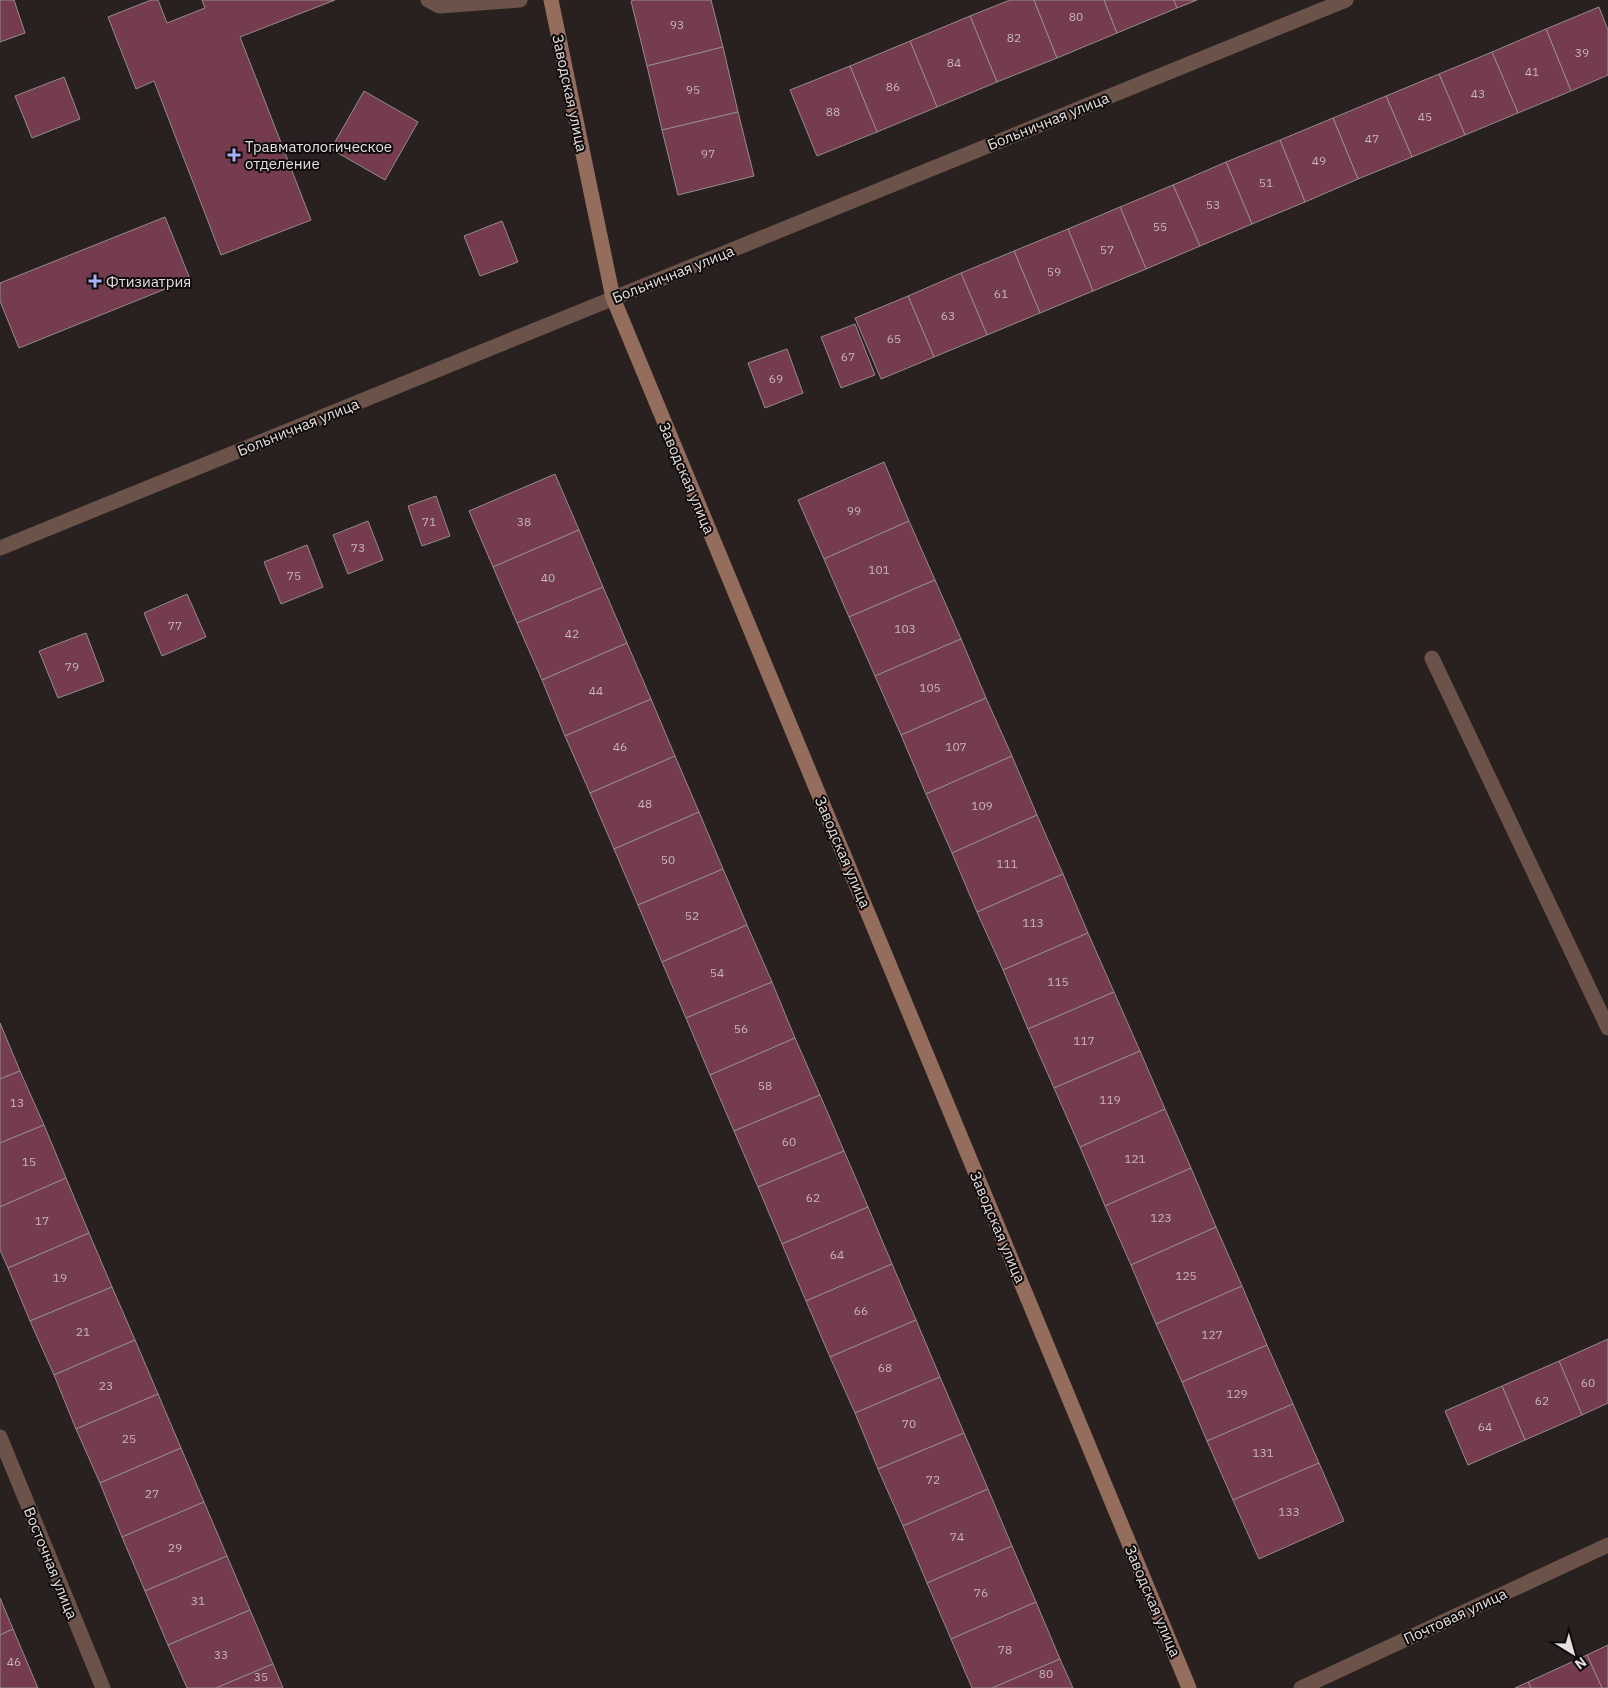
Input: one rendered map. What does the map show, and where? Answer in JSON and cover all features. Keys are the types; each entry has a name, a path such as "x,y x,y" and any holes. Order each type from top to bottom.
{"street":[{"path":"428,0 439,6 520,0"},
{"name":"Заводская улица","path":"551,0 613,298 1189,1688"},
{"name":"Больничная улица","path":"0,548 1346,0"},
{"path":"1432,658 1608,1028"},
{"name":"Восточная улица","path":"0,1437 103,1688"},
{"name":"Почтовая улица","path":"1301,1688 1608,1544"}],"building":[{"path":"0,0 14,0 25,33 0,42"},
{"name":"Травматологическое отделение","path":"151,0 158,0 167,23 205,8 202,0 335,0 240,37 311,220 221,255 154,81 136,89 108,17"},
{"path":"711,0 723,47 647,66 631,1"},
{"path":"1010,0 1034,0 1057,58 997,82 970,16"},
{"path":"1034,0 1104,0 1117,33 1057,58"},
{"path":"1104,0 1174,0 1177,8 1117,33"},
{"path":"1174,0 1197,0 1177,8"},
{"path":"1599,7 1608,30 1608,75 1571,91 1546,29"},
{"path":"970,16 997,82 937,107 910,41"},
{"path":"1546,29 1571,91 1518,113 1492,52"},
{"path":"910,41 937,107 877,132 850,66"},
{"path":"723,47 738,112 662,130 647,66"},
{"path":"1492,52 1518,113 1465,135 1439,74"},
{"path":"850,66 877,132 817,156 790,90"},
{"path":"1439,74 1465,135 1412,157 1386,96"},
{"path":"64,77 80,119 32,138 15,96"},
{"path":"364,91 418,122 385,180 331,149"},
{"path":"1386,96 1412,157 1358,179 1333,118"},
{"path":"738,112 754,176 678,195 662,130"},
{"path":"1333,118 1358,179 1305,202 1280,140"},
{"path":"1280,140 1305,202 1252,224 1226,162"},
{"path":"1226,162 1252,224 1200,246 1173,185"},
{"path":"1173,185 1200,246 1146,269 1120,207"},
{"path":"1120,207 1146,269 1093,291 1068,229"},
{"name":"Фтизиатрия","path":"165,217 190,279 19,348 0,301 0,283"},
{"path":"502,221 518,262 480,276 464,236"},
{"path":"1068,229 1093,291 1040,313 1014,251"},
{"path":"1014,251 1040,313 987,335 961,273"},
{"path":"961,273 987,335 934,357 908,296"},
{"path":"908,296 934,357 881,379 855,318"},
{"path":"855,324 875,375 841,388 821,337"},
{"path":"787,349 803,393 765,408 748,363"},
{"path":"884,462 909,521 824,559 798,500"},
{"path":"555,474 579,530 493,567 469,511"},
{"path":"436,496 450,536 422,546 408,506"},
{"path":"368,521 383,560 348,574 333,535"},
{"path":"909,521 935,580 849,617 824,559"},
{"path":"579,530 603,587 517,623 493,567"},
{"path":"307,545 323,587 281,604 264,562"},
{"path":"935,580 961,639 875,676 849,617"},
{"path":"603,587 627,643 542,680 517,623"},
{"path":"187,594 206,637 162,656 144,613"},
{"path":"86,633 104,681 58,698 39,651"},
{"path":"961,639 986,698 901,735 875,676"},
{"path":"627,643 651,699 565,736 542,680"},
{"path":"986,698 1012,756 926,794 901,735"},
{"path":"651,699 675,756 590,793 565,736"},
{"path":"675,756 699,812 614,849 590,793"},
{"path":"1012,756 1037,815 952,853 926,794"},
{"path":"699,812 723,869 638,905 614,849"},
{"path":"1037,815 1063,874 977,912 952,853"},
{"path":"723,869 747,925 662,962 638,905"},
{"path":"1063,874 1088,933 1003,970 977,912"},
{"path":"747,925 772,982 686,1018 662,962"},
{"path":"1088,933 1114,992 1028,1029 1003,970"},
{"path":"772,982 795,1038 710,1075 686,1018"},
{"path":"1114,992 1140,1051 1054,1088 1028,1029"},
{"path":"0,1023 20,1071 0,1079"},
{"path":"795,1038 820,1095 734,1131 710,1075"},
{"path":"1140,1051 1165,1109 1080,1147 1054,1088"},
{"path":"20,1071 44,1125 0,1143 0,1079"},
{"path":"820,1095 844,1151 758,1187 734,1131"},
{"path":"1165,1109 1191,1168 1105,1206 1080,1147"},
{"path":"44,1125 66,1178 0,1207 0,1143"},
{"path":"844,1151 868,1207 782,1244 758,1187"},
{"path":"1191,1168 1216,1227 1131,1265 1105,1206"},
{"path":"66,1178 89,1233 8,1268 0,1250 0,1207"},
{"path":"868,1207 892,1264 806,1301 782,1244"},
{"path":"1216,1227 1242,1286 1156,1324 1131,1265"},
{"path":"89,1233 112,1287 30,1321 8,1268"},
{"path":"892,1264 916,1320 830,1357 806,1301"},
{"path":"1242,1286 1267,1345 1182,1382 1156,1324"},
{"path":"112,1287 135,1340 54,1375 30,1321"},
{"path":"916,1320 940,1377 855,1413 830,1357"},
{"path":"1608,1339 1608,1403 1582,1415 1559,1361"},
{"path":"135,1340 158,1394 76,1429 54,1375"},
{"path":"1267,1345 1293,1404 1207,1441 1182,1382"},
{"path":"1559,1361 1582,1415 1525,1440 1502,1386"},
{"path":"940,1377 964,1433 878,1469 855,1413"},
{"path":"1502,1386 1525,1440 1468,1465 1445,1411"},
{"path":"158,1394 181,1448 100,1483 76,1429"},
{"path":"1293,1404 1319,1463 1233,1500 1207,1441"},
{"path":"964,1433 988,1489 903,1526 878,1469"},
{"path":"181,1448 204,1502 122,1537 100,1483"},
{"path":"1319,1463 1344,1521 1259,1559 1233,1500"},
{"path":"988,1489 1012,1546 927,1583 903,1526"},
{"path":"204,1502 227,1556 145,1591 122,1537"},
{"path":"1012,1546 1036,1602 951,1639 927,1583"},
{"path":"227,1556 250,1610 168,1645 145,1591"},
{"path":"0,1598 13,1629 0,1635"},
{"path":"1036,1602 1060,1659 992,1688 972,1688 951,1639"},
{"path":"250,1610 273,1664 216,1688 187,1688 168,1645"},
{"path":"13,1629 38,1688 0,1688 0,1635"},
{"path":"1608,1645 1608,1688 1602,1688 1587,1655"},
{"path":"1587,1655 1602,1688 1531,1688 1528,1682"},
{"path":"1060,1659 1073,1688 992,1688"},
{"path":"273,1664 283,1688 216,1688"},
{"path":"1528,1682 1531,1688 1515,1688"}],"place":[{"name":"Травматологическое отделение","path":"234,155"},
{"name":"Фтизиатрия","path":"95,281"}]}
